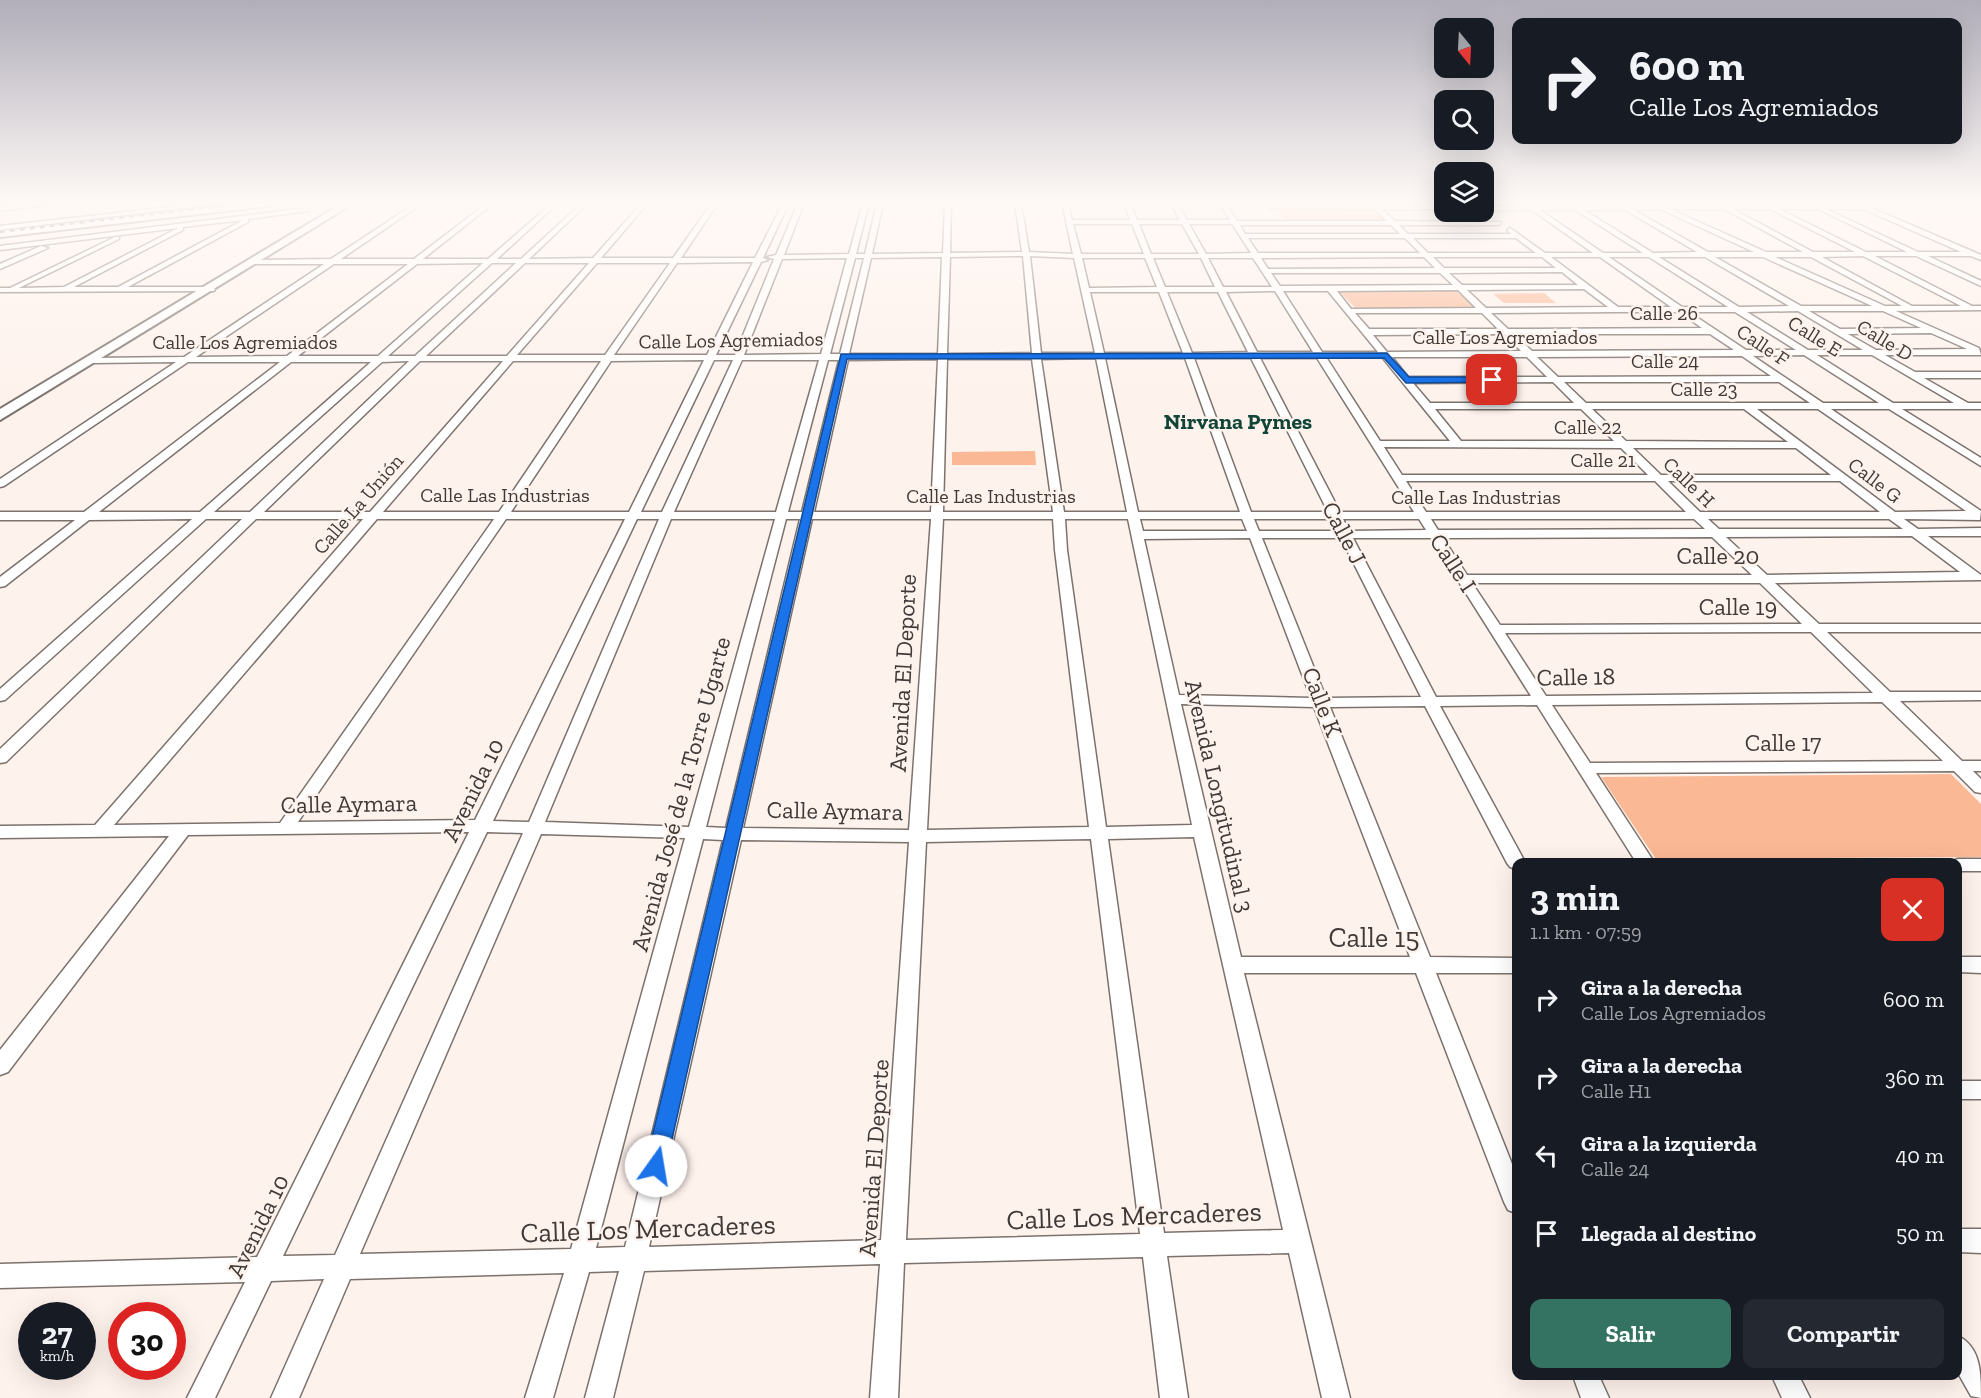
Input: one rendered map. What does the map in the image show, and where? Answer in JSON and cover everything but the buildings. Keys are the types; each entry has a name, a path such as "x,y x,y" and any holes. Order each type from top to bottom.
{"street":[{"path":"3,291 52,268"},
{"path":"64,289 105,268"},
{"path":"119,289 158,268"},
{"path":"0,415 6,408 93,360 244,268"},
{"path":"0,484 323,268"},
{"path":"0,583 407,268"},
{"path":"0,697 483,268"},
{"path":"0,758 416,360 515,268"},
{"name":"Calle La Unión","path":"100,830 589,268"},
{"path":"285,828 504,514 670,268"},
{"name":"Avenida 10","path":"201,1398 635,515 753,268"},
{"path":"285,1398 534,828 667,515 738,358 774,268"},
{"name":"Avenida José de la Torre Ugarte","path":"539,1398 580,1260 824,356 856,268"},
{"name":"Avenida José de la Torre Ugarte","path":"599,1398 634,1259 808,515 844,356 858,268"},
{"name":"Avenida El Deporte","path":"884,1398 937,515 946,268"},
{"path":"1026,268 1036,355 1060,516 1061,550 1098,833 1174,1398"},
{"name":"Avenida Longitudinal 3","path":"1079,268 1232,965 1336,1398"},
{"name":"Calle K","path":"1154,268 1247,516 1322,702 1422,965 1512,1192"},
{"name":"Calle J","path":"1209,268 1430,701 1514,858"},
{"name":"Calle I","path":"1264,268 1642,858"},
{"name":"Calle F","path":"1619,268 1981,516"},
{"name":"Calle E","path":"1673,268 1981,463"},
{"name":"Calle D","path":"1730,268 1981,415"},
{"path":"1796,268 1879,308 1981,352"},
{"path":"1837,268 1911,308"},
{"path":"1891,268 1981,313"},
{"path":"1947,268 1981,284"},
{"name":"Calle H","path":"1443,270 1981,788"},
{"path":"1266,271 1564,270 1618,310"},
{"path":"1084,290 1586,287"},
{"path":"3,291 211,289"},
{"path":"1331,289 1458,444"},
{"path":"1350,311 1981,308"},
{"name":"Calle 26","path":"1367,332 1710,331"},
{"path":"1838,331 1933,331"},
{"name":"Calle Los Agremiados","path":"93,360 1981,352"},
{"path":"1912,375 1981,375"},
{"name":"Calle 24","path":"1406,380 1780,379"},
{"name":"Calle 23","path":"1427,406 1981,406"},
{"name":"Calle G","path":"1748,407 1977,579"},
{"name":"Calle 22","path":"1377,444 1799,445"},
{"name":"Calle 21","path":"1398,478 1843,478"},
{"name":"Calle Las Industrias","path":"0,516 88,514 1981,516"},
{"name":"Calle Las Industrias","path":"1139,535 1981,532"},
{"name":"Calle 20","path":"1463,579 1977,579"},
{"name":"Calle 19","path":"1495,629 1981,628"},
{"name":"Calle 18","path":"1172,699 1322,702 1981,696"},
{"name":"Calle 17","path":"1585,768 1981,766"},
{"name":"Calle Aymara","path":"0,832 482,826 733,834 918,836 1202,831"},
{"path":"0,1066 183,830"},
{"path":"1962,865 1981,865"},
{"name":"Calle 15","path":"1232,965 1512,965"},
{"path":"1962,965 1981,965"},
{"path":"1962,1090 1981,1090"},
{"name":"Calle Los Mercaderes","path":"0,1276 1298,1240"},
{"path":"1962,1241 1981,1241"},
{"path":"1962,1355 1981,1386"},
{"path":"1587,1380 1594,1398"},
{"path":"1787,1380 1796,1398"}],"shaded area":[{"path":"1339,291 1456,291 1480,309 1357,310"},
{"path":"1544,293 1556,303 1504,303 1493,294"},
{"path":"1035,451 1036,465 952,465 952,452"},
{"path":"1951,774 1981,804 1981,857 1655,858 1601,777"}],"district":[{"name":"Nirvana Pymes","path":"1238,421"}],"route":[{"path":"656,1166 844,356 1387,355 1406,380 1492,380"}]}
